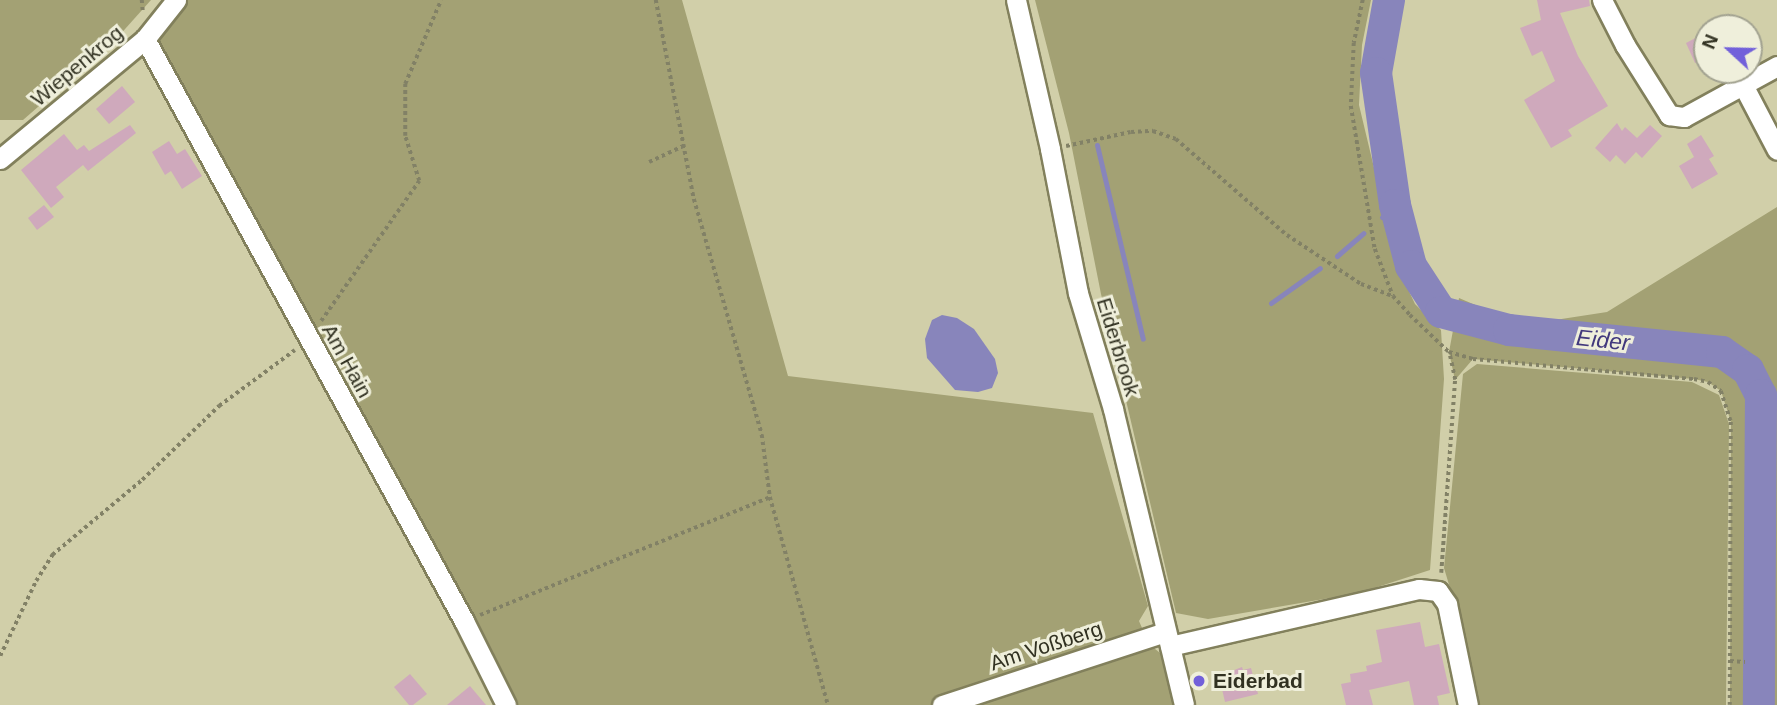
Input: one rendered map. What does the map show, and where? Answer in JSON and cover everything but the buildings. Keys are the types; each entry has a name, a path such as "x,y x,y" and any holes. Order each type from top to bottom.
{"street":[{"name":"Wiepenkrog","path":"0,159 145,39 176,0"},
{"name":"Eiderbrook","path":"1016,0 1050,149 1078,293 1113,409 1184,705"},
{"path":"1602,0 1646,80 1669,115 1684,117 1777,66"},
{"name":"Am Hain","path":"145,39 464,621 506,705"},
{"path":"1743,85 1777,150"},
{"path":"0,139 22,141"},
{"name":"Am Voßberg","path":"942,705 1167,639 1419,589 1438,591"},
{"path":"1438,591 1447,604 1468,705"}],"path":[{"path":"0,656 36,581 52,555 142,480 219,407 309,339 419,181 405,136 405,84 441,0"},
{"path":"656,0 694,199 762,435 770,497 828,705"},
{"path":"1363,0 1354,43 1351,106 1376,249 1393,296"},
{"path":"1050,149 1131,132 1153,131 1175,139 1287,235 1361,284 1393,296 1449,352 1473,359 1694,379 1708,382 1721,391 1731,422 1730,705"},
{"path":"649,162 684,146"},
{"path":"1438,591 1455,380 1449,352"},
{"path":"464,621 770,497"},
{"path":"1730,662 1745,662"}],"shaded area":[{"path":"0,0 151,0 117,38 23,120 0,120"},
{"path":"187,0 682,0 788,376 1093,413 1148,606 1139,621 1149,644 1160,653 1173,705 516,705 469,612 156,40"},
{"path":"1035,0 1371,0 1362,45 1359,105 1398,268 1415,304 1441,330 1444,379 1430,570 1359,593 1208,619 1176,613 1101,294 1069,133"},
{"path":"1777,207 1777,705 1730,705 1731,422 1721,391 1708,382 1694,379 1473,359 1455,380 1449,352 1459,298 1522,325 1607,312"},
{"path":"942,315 957,318 974,329 995,359 998,373 992,388 978,392 955,390 927,358 925,339 932,320"},
{"path":"1477,364 1692,382 1719,395 1729,424 1726,705 1477,705 1456,608 1444,568 1463,374"}],"waterway":[{"name":"Eider","path":"1389,0 1376,73 1395,205 1411,266 1441,312 1509,330 1722,352 1748,370 1761,395 1759,705"},
{"path":"1097,145 1143,339"},
{"path":"1382,217 1395,205"},
{"path":"1337,256 1363,233"},
{"path":"1271,303 1320,268"}],"place":[{"name":"Eiderbad","path":"1199,681"}]}
